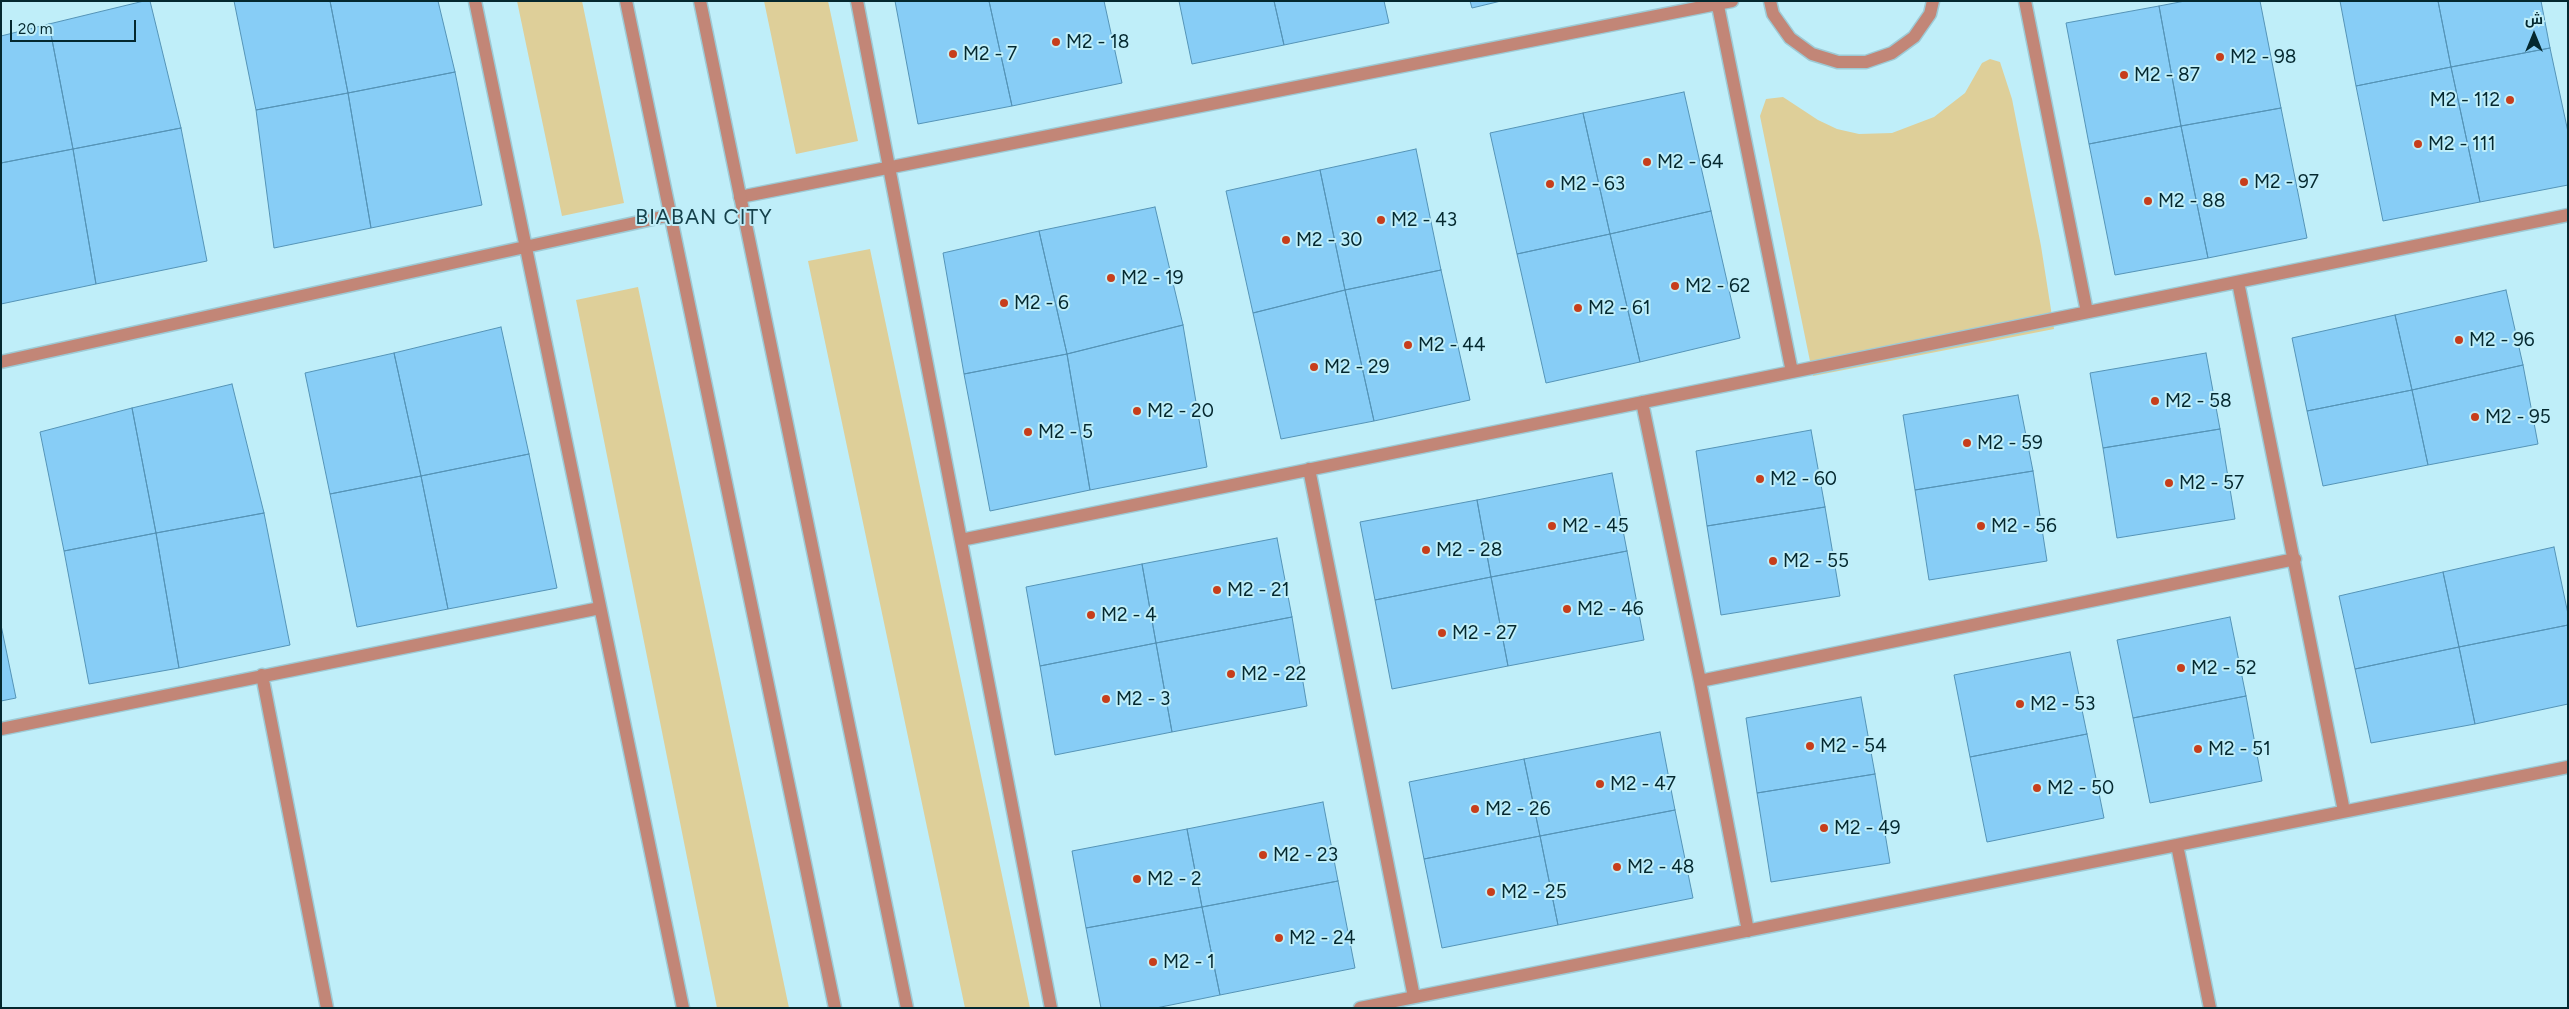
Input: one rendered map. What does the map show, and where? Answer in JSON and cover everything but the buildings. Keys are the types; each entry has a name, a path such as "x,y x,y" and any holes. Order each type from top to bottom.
{"street":[{"path":"476,1 683,1008"},
{"path":"626,1 835,1008"},
{"path":"700,1 907,1008"},
{"path":"857,1 1052,1008"},
{"path":"740,197 1732,1"},
{"path":"1770,1 1773,14 1790,38 1812,54 1838,62 1866,62 1892,53 1914,37 1930,14 1934,1"},
{"path":"2025,1 2087,312"},
{"path":"1717,3 1792,372"},
{"path":"1,362 671,215"},
{"path":"961,540 2568,215"},
{"path":"2238,282 2344,811"},
{"path":"1642,402 1700,681 1748,931"},
{"path":"1309,470 1414,997"},
{"path":"1700,681 2295,559"},
{"path":"1,729 600,608"},
{"path":"262,676 327,1008"},
{"path":"1360,1008 2568,767"},
{"path":"2177,845 2210,1008"}],"shaded area":[{"path":"517,1 582,1 624,203 562,216"},
{"path":"764,1 828,1 858,141 796,154"},
{"path":"1990,59 2000,62 2012,99 2041,246 2054,329 1813,376 1760,116 1766,99 1783,97 1818,120 1837,129 1859,134 1892,133 1934,117 1965,93 1982,63"},
{"path":"870,249 1030,1008 965,1008 808,261"},
{"path":"638,287 789,1008 717,1008 576,300"}],"place":[{"name":"M2 - 18","path":"1056,42"},
{"name":"M2 - 7","path":"953,54"},
{"name":"M2 - 98","path":"2220,57"},
{"name":"M2 - 87","path":"2124,75"},
{"name":"M2 - 112","path":"2510,100"},
{"name":"M2 - 111","path":"2418,144"},
{"name":"M2 - 64","path":"1647,162"},
{"name":"M2 - 97","path":"2244,182"},
{"name":"M2 - 63","path":"1550,184"},
{"name":"M2 - 88","path":"2148,201"},
{"name":"M2 - 43","path":"1381,220"},
{"name":"M2 - 30","path":"1286,240"},
{"name":"M2 - 19","path":"1111,278"},
{"name":"M2 - 62","path":"1675,286"},
{"name":"M2 - 6","path":"1004,303"},
{"name":"M2 - 61","path":"1578,308"},
{"name":"M2 - 96","path":"2459,340"},
{"name":"M2 - 44","path":"1408,345"},
{"name":"M2 - 29","path":"1314,367"},
{"name":"M2 - 58","path":"2155,401"},
{"name":"M2 - 20","path":"1137,411"},
{"name":"M2 - 95","path":"2475,417"},
{"name":"M2 - 5","path":"1028,432"},
{"name":"M2 - 59","path":"1967,443"},
{"name":"M2 - 60","path":"1760,479"},
{"name":"M2 - 57","path":"2169,483"},
{"name":"M2 - 45","path":"1552,526"},
{"name":"M2 - 56","path":"1981,526"},
{"name":"M2 - 28","path":"1426,550"},
{"name":"M2 - 55","path":"1773,561"},
{"name":"M2 - 21","path":"1217,590"},
{"name":"M2 - 46","path":"1567,609"},
{"name":"M2 - 4","path":"1091,615"},
{"name":"M2 - 27","path":"1442,633"},
{"name":"M2 - 52","path":"2181,668"},
{"name":"M2 - 22","path":"1231,674"},
{"name":"M2 - 3","path":"1106,699"},
{"name":"M2 - 53","path":"2020,704"},
{"name":"M2 - 54","path":"1810,746"},
{"name":"M2 - 51","path":"2198,749"},
{"name":"M2 - 47","path":"1600,784"},
{"name":"M2 - 50","path":"2037,788"},
{"name":"M2 - 26","path":"1475,809"},
{"name":"M2 - 49","path":"1824,828"},
{"name":"M2 - 23","path":"1263,855"},
{"name":"M2 - 48","path":"1617,867"},
{"name":"M2 - 2","path":"1137,879"},
{"name":"M2 - 25","path":"1491,892"},
{"name":"M2 - 24","path":"1279,938"},
{"name":"M2 - 1","path":"1153,962"}],"district":[{"name":"BIABAN CITY","path":"704,218"}]}
